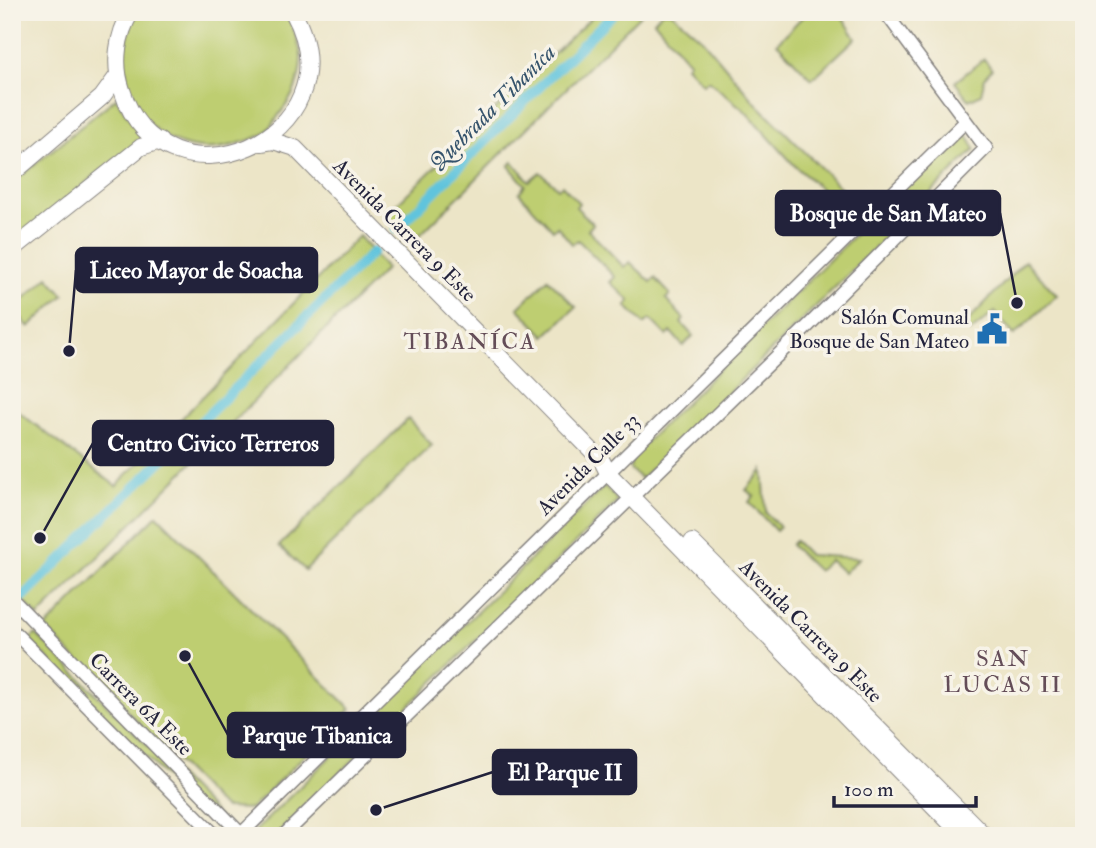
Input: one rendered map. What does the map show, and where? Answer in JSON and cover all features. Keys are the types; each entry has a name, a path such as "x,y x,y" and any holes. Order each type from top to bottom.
{"main road":[{"path":"131,12 118,46 118,75 124,97 134,116 160,141 179,151 211,157 242,152 261,143 273,141 295,148"},
{"path":"261,143 290,115 298,101 306,71 299,16"},
{"path":"12,174 102,97 118,75"},
{"path":"290,115 291,138 295,148"},
{"path":"12,250 141,147 160,141"},
{"name":"Avenida Carrera 9 Este","path":"295,148 608,467 985,836"},
{"name":"Avenida Carrera 9 Este","path":"635,493 963,836"}],"street":[{"path":"283,836 986,148 885,12"},
{"name":"Avenida Calle 33","path":"241,835 608,467 966,121"},
{"name":"Carrera 6A Este","path":"12,599 241,835"},
{"name":"Carrera 6A Este","path":"12,630 216,836"}],"green space":[{"path":"137,12 287,12 301,53 300,73 290,100 269,129 262,135 240,143 210,148 184,145 161,133 143,116 131,93 125,68 127,40"},
{"path":"597,12 643,12 412,243 385,215"},
{"path":"662,12 671,12 703,40 754,101 843,190 834,200 796,167 745,111 708,80 703,84 686,66 689,62 654,21"},
{"path":"807,12 839,12 856,38 812,79 777,43"},
{"path":"984,59 992,69 985,77 981,94 969,100 955,82"},
{"path":"116,98 142,138 12,243 12,183"},
{"path":"959,131 965,132 975,149 641,479 630,469 633,455"},
{"path":"513,162 529,181 540,172 558,188 562,185 579,203 576,207 593,224 588,230 624,267 630,262 651,282 655,278 670,294 666,299 684,319 681,323 693,336 683,346 671,332 667,336 650,319 644,324 626,306 630,301 610,282 615,277 578,240 572,244 557,226 553,230 519,193 525,185 509,166"},
{"path":"359,236 386,269 38,617 12,589 12,407 116,486"},
{"path":"1025,261 1057,295 1014,335 995,312 970,332 964,325"},
{"path":"48,277 64,295 29,327 13,309"},
{"path":"548,279 576,307 545,336 518,308"},
{"path":"408,419 432,445 305,570 279,546"},
{"path":"763,470 766,513 780,527 776,531 749,502 754,496 746,490"},
{"path":"605,486 618,501 276,836 256,836 254,832"},
{"path":"157,515 351,709 251,809 225,808 215,800 45,628"},
{"path":"795,541 809,555 859,558 844,573 830,560 818,571 791,545"},
{"path":"36,634 234,832 225,836 29,640"}],"waterway":[{"name":"Quebrada Tibaníca","path":"397,229 615,12"},
{"name":"Quebrada Tibaníca","path":"12,608 373,252"}],"place":[{"name":"Bosque de San Mateo","path":"1017,303"},
{"name":"Salón Comunal Bosque de San Mateo","path":"992,329"},
{"name":"Liceo Mayor de Soacha","path":"69,351"},
{"name":"Centro Civico Terreros","path":"40,538"},
{"name":"Parque Tibanica","path":"185,656"},
{"name":"El Parque II","path":"376,810"}],"district":[{"name":"TIBANÍCA","path":"470,341"},
{"name":"SAN LUCAS II","path":"1003,671"}]}
